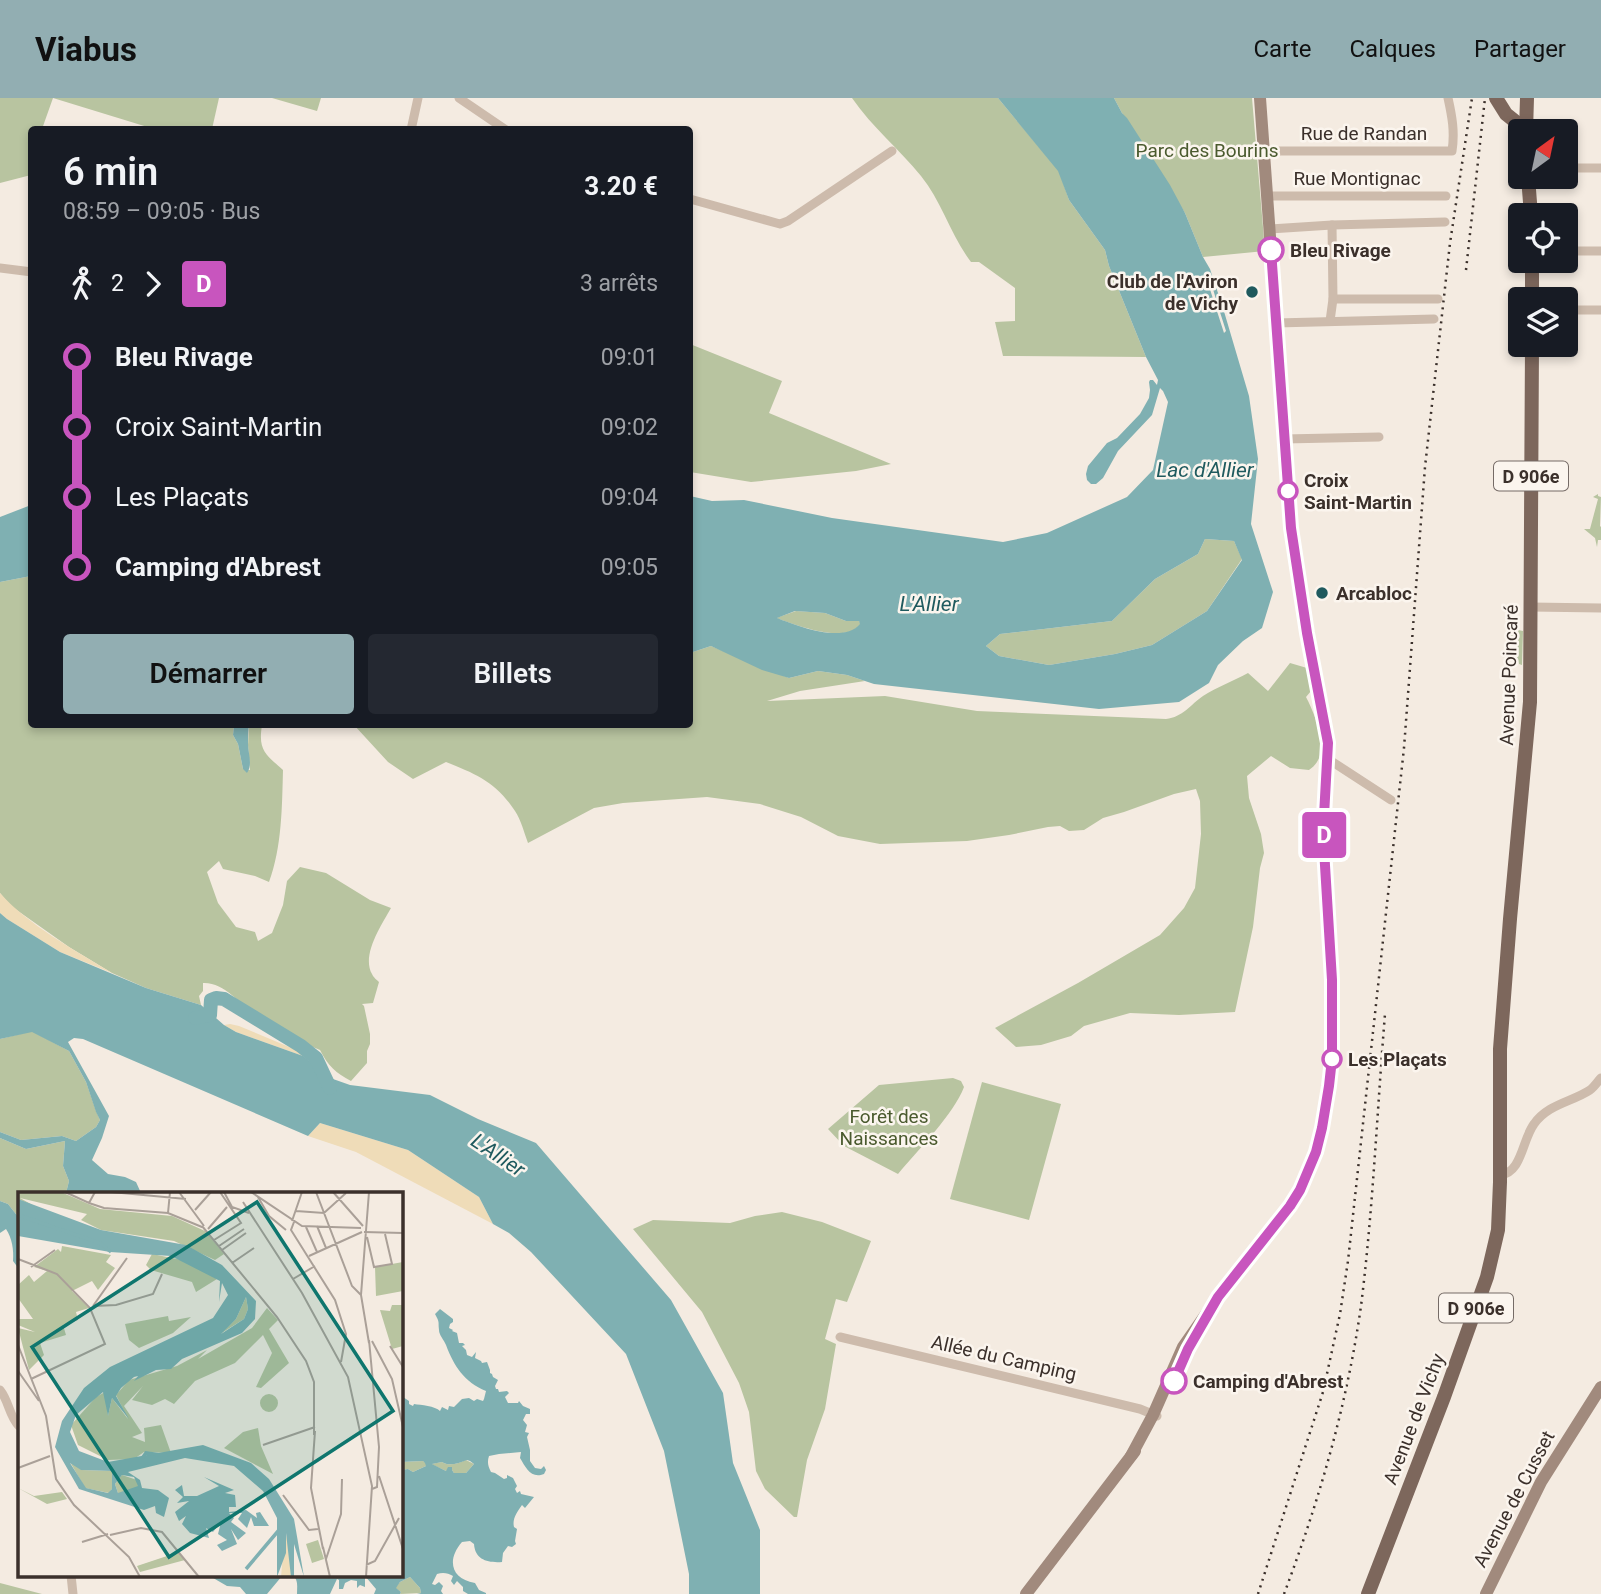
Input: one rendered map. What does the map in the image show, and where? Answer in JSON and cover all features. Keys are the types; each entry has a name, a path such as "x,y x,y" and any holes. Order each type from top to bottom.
{"main road":[{"path":"1496,98 1506,114 1530,119"},
{"path":"1496,98 1510,104 1530,119"},
{"name":"Avenue Poincaré","path":"1503,1005 1529,725 1532,357"},
{"name":"Avenue de Vichy","path":"1368,1594 1444,1398 1487,1277 1498,1230 1503,1005"}],"street":[{"path":"412,126 418,98"},
{"path":"459,98 500,126"},
{"path":"1026,1594 1130,1456 1156,1416 1183,1347 1218,1297 1290,1206 1309,1170 1322,1128 1329,1086 1332,980 1324,827 1328,743 1291,528 1260,98"},
{"name":"Rue de Randan","path":"1264,151 1452,151 1453,120 1448,98"},
{"path":"693,200 780,224 892,150"},
{"path":"1578,168 1601,168"},
{"name":"Rue Montignac","path":"1267,196 1446,196"},
{"path":"1269,229 1445,222"},
{"path":"1330,321 1333,299 1332,225"},
{"path":"1578,251 1601,251"},
{"path":"0,268 28,272"},
{"path":"1333,299 1438,299"},
{"path":"1578,310 1601,310"},
{"path":"1276,323 1434,319"},
{"path":"1284,439 1379,437"},
{"path":"1531,607 1601,608"},
{"path":"1328,760 1391,800"},
{"path":"1500,1175 1510,1172 1518,1162 1527,1136 1536,1121 1547,1112 1590,1090 1601,1078"},
{"name":"Allée du Camping","path":"840,1337 1140,1409 1156,1416"},
{"name":"Avenue de Cusset","path":"1486,1594 1541,1482 1601,1387"},
{"path":"0,1390 18,1425"},
{"path":"71,1576 73,1594"}],"green space":[{"path":"0,98 53,98 43,126 28,126 28,176 0,183"},
{"path":"53,98 219,98 213,126 144,126"},
{"path":"272,98 321,98 317,111"},
{"path":"852,98 998,98 1059,171 1069,200 1105,250 1146,357 1003,356 995,322 1015,321 1015,288 979,262 971,262 928,186"},
{"name":"Parc des Bourins","path":"1114,98 1252,98 1265,251 1203,257 1185,213"},
{"path":"693,345 782,381 769,413 891,464 856,471 751,482 693,472"},
{"path":"1598,494 1601,497 1601,540 1598,540 1597,547 1595,538 1584,529 1590,529 1598,499 1593,497"},
{"path":"1205,539 1234,541 1242,559 1207,611 1152,645 1049,665 999,656 986,646 1000,634 1112,621 1155,579 1198,554"},
{"path":"28,577 28,728 234,728 233,735 238,744 243,769 250,770 249,728 262,728 264,751 283,770 279,841 269,882 223,869 219,861 207,872 218,903 236,927 255,932 258,941 272,933 283,905 287,881 300,867 326,873 370,900 391,908 374,940 369,958 372,974 379,982 373,1003 362,1004 370,1034 367,1063 351,1081 333,1068 320,1050 295,1039 255,1015 218,986 203,983 203,991 199,996 201,1005 146,988 112,973 69,947 11,906 0,893 0,582"},
{"path":"796,611 825,613 846,621 859,621 861,624 854,630 833,633 808,629 776,618"},
{"path":"1506,629 1523,631 1522,665 1519,664"},
{"path":"711,646 789,678 818,671 847,675 865,681 800,691 767,701 885,696 977,711 1166,719 1177,716 1198,699 1248,673 1268,691 1290,663 1307,668 1311,691 1306,697 1316,720 1321,747 1317,762 1309,770 1290,768 1271,756 1247,776 1249,798 1261,834 1264,853 1253,927 1235,1012 1179,1015 1130,1013 1084,1026 1071,1036 1041,1045 1016,1047 995,1028 1160,935 1184,908 1195,888 1201,834 1200,801 1196,789 1103,818 1084,830 1069,831 1060,826 1048,827 967,841 880,844 838,836 801,817 760,804 707,797 623,803 594,808 528,843 515,811 485,780 446,762 413,779 388,762 357,728 693,728 693,652"},
{"path":"32,1031 69,1051 86,1082 100,1120 96,1127 76,1141 62,1136 21,1140 0,1132 0,1039"},
{"name":"Forêt des Naissances","path":"953,1078 961,1081 964,1087 959,1098 898,1174 844,1146 828,1129 879,1085"},
{"path":"982,1082 1061,1104 1029,1220 950,1199"},
{"path":"0,1138 26,1149 65,1141 63,1166 69,1181 66,1192 18,1192 18,1217 8,1204 0,1201"},
{"path":"782,1212 822,1222 871,1241 847,1302 836,1299 825,1339 836,1344 825,1409 807,1460 797,1517 765,1489 756,1471 749,1412 739,1383 702,1312 633,1229 653,1220 730,1223"},
{"path":"466,1460 474,1464 466,1473 454,1473 452,1468 446,1471 431,1464 454,1464"},
{"path":"423,1461 426,1466 413,1472 402,1470 402,1462"},
{"path":"410,1577 421,1593 400,1594 395,1588"},
{"path":"0,1583 42,1594 0,1594"}],"sand":[{"path":"0,893 38,926 112,973 60,952 7,919 0,913"},
{"path":"230,1024 294,1049 303,1056 236,1032 224,1025"},
{"path":"320,1123 408,1150 479,1197 493,1224 356,1152 308,1136"}],"water":[{"name":"L'Allier","path":"998,98 1114,98 1185,213 1210,269 1222,305 1218,306 1210,279 1207,280 1224,333 1226,331 1219,309 1223,308 1249,396 1258,459 1251,524 1273,592 1262,628 1243,641 1218,665 1209,683 1179,702 1099,709 874,684 847,675 818,671 789,678 762,670 711,646 693,652 693,497 712,501 744,500 832,518 1003,542 1047,533 1127,497 1153,470 1168,402 1160,388 1152,415 1118,451 1103,478 1096,484 1087,480 1088,466 1107,443 1117,438 1140,414 1149,398 1150,380 1157,385 1158,380 1146,357 1105,250 1069,200 1058,171","holes":["1205,539 1234,541 1242,560 1207,611 1152,645 1049,665 999,656 986,646 1000,634 1112,621 1155,579 1198,554","795,611 825,613 846,621 859,621 860,624 853,630 832,633 808,629 777,618"]},
{"path":"28,506 28,577 0,582 0,517"},
{"path":"234,728 249,728 250,762 247,773 243,769 238,744 233,735"},
{"name":"L'Allier","path":"0,913 60,952 146,988 201,1005 236,1032 303,1056 333,1079 350,1085 430,1095 536,1143 671,1300 723,1393 733,1463 760,1530 760,1594 689,1594 689,1574 664,1451 626,1354 531,1252 509,1233 493,1224 479,1197 408,1150 320,1123 308,1136 83,1039 74,1038 68,1042 109,1116 92,1160 108,1174 136,1182 141,1192 66,1192 69,1181 63,1166 65,1141 26,1149 0,1138 0,1132 21,1140 62,1136 76,1141 96,1127 100,1120 86,1082 69,1051 32,1032 0,1039"},
{"path":"0,1201 8,1204 18,1217 18,1268 13,1261 12,1244 6,1229 0,1233"},
{"path":"440,1309 453,1319 449,1328 457,1333 459,1343 465,1345 462,1346 467,1355 472,1357 476,1352 475,1358 482,1363 487,1362 490,1373 498,1380 496,1389 509,1393 505,1397 508,1403 519,1401 530,1409 530,1414 526,1414 523,1420 527,1425 525,1432 529,1433 527,1437 530,1461 535,1468 541,1469 544,1466 546,1470 539,1475 529,1472 520,1458 521,1452 489,1456 491,1472 504,1479 507,1475 513,1478 517,1493 520,1491 521,1494 534,1497 525,1508 522,1505 515,1516 516,1544 508,1546 503,1553 502,1562 483,1559 470,1541 462,1542 457,1548 453,1561 456,1573 475,1583 479,1590 486,1594 468,1594 457,1581 454,1585 451,1581 453,1576 443,1573 437,1574 432,1584 439,1582 443,1586 443,1594 417,1594 421,1593 420,1588 410,1577 400,1582 396,1588 400,1594 374,1594 376,1589 365,1576 402,1576 402,1470 413,1472 426,1466 423,1461 402,1462 403,1397 413,1406 428,1406 440,1411 442,1407 448,1410 449,1406 454,1407 462,1399 483,1401 486,1391 466,1378 456,1366 440,1334 435,1314","holes":["467,1460 474,1464 466,1473 454,1473 452,1467 448,1467 446,1471 432,1464 451,1464"]},
{"path":"210,1576 282,1576 267,1594 246,1594 240,1587 227,1586"},
{"path":"293,1576 365,1576 365,1587 360,1585 357,1588 357,1581 351,1580 345,1583 343,1589 339,1589 337,1579 330,1594 297,1594"}],"waterway":[{"path":"195,1018 210,1015 211,1000 224,999 316,1058 330,1088"}],"railway":[{"path":"1258,1594 1323,1392 1348,1261 1404,748 1425,467 1450,243 1472,98"},
{"path":"1466,270 1485,98"},
{"path":"1284,1594 1309,1524 1330,1452 1355,1343 1369,1234 1385,1014"}],"bus line":[{"name":"D","path":"1174,1381 1204,1318 1300,1190 1316,1152 1322,1128 1332,1059 1332,980 1324,849 1328,743 1291,528 1271,250"}],"place":[{"name":"Bleu Rivage","path":"1271,250"},
{"name":"Club de l'Aviron de Vichy","path":"1252,292"},
{"name":"Croix Saint-Martin","path":"1288,491"},
{"name":"Arcabloc","path":"1322,593"},
{"name":"Les Plaçats","path":"1332,1059"},
{"name":"Camping d'Abrest","path":"1174,1381"}],"water label":[{"name":"Lac d'Allier","path":"1205,470"}]}
